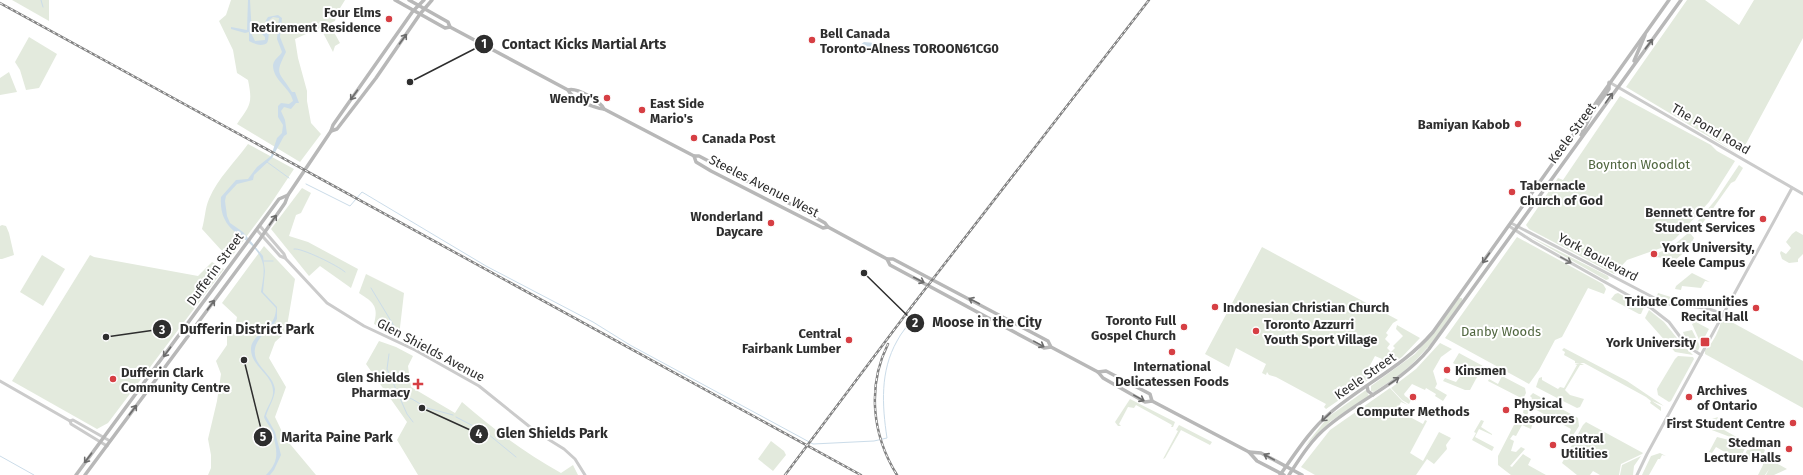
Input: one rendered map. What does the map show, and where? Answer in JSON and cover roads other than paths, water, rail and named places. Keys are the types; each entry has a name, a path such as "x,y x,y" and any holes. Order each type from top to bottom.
{"main road":[{"name":"Steeles Avenue West","path":"395,0 445,28 450,27 568,90 570,94 598,109 604,109 694,156 699,156 715,164 804,211 825,223 828,227 887,259 893,259 905,265 1048,341 1051,347 1098,372 1103,378 1146,402 1152,401 1249,452 1257,461 1282,475"},
{"name":"Steeles Avenue West","path":"408,0 448,22 450,27"},
{"name":"Dufferin Street","path":"85,475 259,241 285,204 288,194 331,132 333,124 413,11 424,0"},
{"name":"Dufferin Street","path":"331,132 337,129 376,78 420,14 432,0"},
{"name":"Keele Street","path":"1282,475 1286,466 1325,417 1398,365 1416,350 1433,332 1541,182 1609,82 1669,0"},
{"name":"Keele Street","path":"1288,475 1304,453 1326,428 1402,376 1424,355 1681,0"},
{"path":"1617,87 1619,81 1635,59 1647,30"},
{"path":"1576,145 1592,113 1609,89 1609,82"},
{"name":"Steeles Avenue West","path":"568,90 575,89 601,103 604,109"},
{"name":"Steeles Avenue West","path":"694,156 696,162 712,171 823,228 828,227"},
{"path":"712,171 715,164"},
{"name":"Dufferin Street","path":"76,475 279,199 288,194"},
{"name":"Steeles Avenue West","path":"887,259 890,265 1044,348 1051,347"},
{"path":"1460,294 1466,298"},
{"name":"Steeles Avenue West","path":"1098,372 1106,371 1150,394 1152,401"},
{"path":"1367,386 1368,391 1373,395"},
{"name":"Steeles Avenue West","path":"1249,452 1261,453 1302,475"}],"street":[{"name":"The Pond Road","path":"1609,82 1803,194"},
{"path":"1637,475 1792,188"},
{"name":"York Boulevard","path":"1510,224 1517,226 1664,303 1678,306 1702,307 1723,315"},
{"name":"York Boulevard","path":"1510,224 1514,230 1651,308 1669,322 1687,346 1701,355"},
{"name":"Glen Shields Avenue","path":"260,226 284,254 286,259 327,304 364,326 415,350 479,386 536,431 564,449 576,459 585,475"},
{"name":"Glen Shields Avenue","path":"257,230 280,256 286,259"},
{"path":"0,381 110,441"},
{"path":"70,420 71,424 107,446"}],"water":[{"path":"248,0 250,0 252,35 255,41 265,40 265,37 262,34 268,17 278,15 282,18 280,37 286,52 279,70 281,76 292,92 295,92 299,103 296,103 291,109 284,107 281,111 285,120 287,134 284,136 272,158 254,175 253,180 237,184 226,196 225,201 227,216 230,223 243,232 263,256 265,271 263,292 277,307 277,319 258,341 255,352 258,363 270,378 275,389 274,396 266,416 275,432 281,455 270,475 266,475 274,465 276,446 272,432 264,417 273,391 272,385 266,375 254,360 251,348 255,339 272,321 276,308 261,292 264,267 259,254 253,246 231,228 225,220 222,210 221,197 236,180 248,179 257,167 271,156 277,138 282,133 283,125 278,117 278,106 281,103 289,104 293,101 289,92 274,71 273,65 282,52 277,39 279,18 273,17 268,21 268,41 262,45 249,41 249,32 245,33 231,29 231,27 247,30"},
{"path":"864,42 886,44 880,47 876,54 864,46 860,50 859,46"}],"waterway":[{"path":"41,0 43,7"},
{"path":"267,162 289,178"},
{"path":"306,184 350,206 362,192 486,266 593,322 630,345 813,444 874,441 887,438 883,401 885,376 891,352 905,329 914,318"},
{"path":"294,249 304,251 320,258 345,272"},
{"path":"264,261 273,261"},
{"path":"371,288 394,326"},
{"path":"389,354 387,369 407,414 413,422"},
{"path":"400,396 412,399 427,408 453,415"},
{"path":"456,417 485,432"},
{"path":"488,434 516,457"},
{"path":"0,456 34,475"}],"railway":[{"path":"785,475 912,306 1149,0"},
{"path":"0,3 861,475"},
{"path":"888,344 881,360 877,377 875,410 882,444 897,475"}],"place":[{"name":"Four Elms Retirement Residence","path":"389,19"},
{"name":"Bell Canada Toronto-Alness TOROON61CG0","path":"812,40"},
{"name":"Contact Kicks Martial Arts","path":"410,82"},
{"name":"Wendy's","path":"607,98"},
{"name":"East Side Mario's","path":"642,110"},
{"name":"Bamiyan Kabob","path":"1518,124"},
{"name":"Canada Post","path":"694,138"},
{"name":"Tabernacle Church of God","path":"1512,192"},
{"name":"Bennett Centre for Student Services","path":"1763,219"},
{"name":"Wonderland Daycare","path":"771,223"},
{"name":"York University, Keele Campus","path":"1654,254"},
{"name":"Moose in the City","path":"864,273"},
{"name":"Indonesian Christian Church","path":"1215,307"},
{"name":"Tribute Communities Recital Hall","path":"1756,308"},
{"name":"Toronto Full Gospel Church","path":"1184,327"},
{"name":"Toronto Azzurri Youth Sport Village","path":"1256,331"},
{"name":"Dufferin District Park","path":"106,337"},
{"name":"Central Fairbank Lumber","path":"849,340"},
{"name":"York University","path":"1705,342"},
{"name":"International Delicatessen Foods","path":"1172,352"},
{"name":"Marita Paine Park","path":"244,360"},
{"name":"Kinsmen","path":"1447,370"},
{"name":"Dufferin Clark Community Centre","path":"113,379"},
{"name":"Glen Shields Pharmacy","path":"418,384"},
{"name":"Computer Methods","path":"1413,397"},
{"name":"Archives of Ontario","path":"1689,397"},
{"name":"Glen Shields Park","path":"422,408"},
{"name":"Physical Resources","path":"1506,410"},
{"name":"First Student Centre","path":"1793,423"},
{"name":"Central Utilities","path":"1553,445"},
{"name":"Stedman Lecture Halls","path":"1789,449"}],"park label":[{"name":"Boynton Woodlot","path":"1639,164"},
{"name":"Danby Woods","path":"1501,331"}]}
